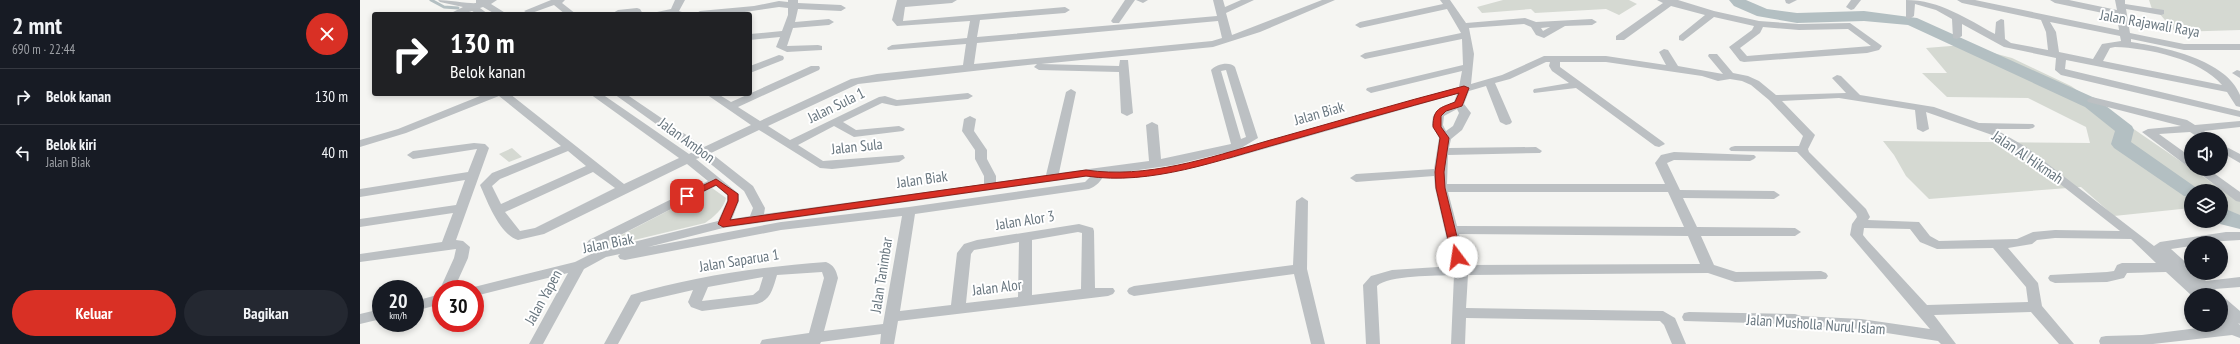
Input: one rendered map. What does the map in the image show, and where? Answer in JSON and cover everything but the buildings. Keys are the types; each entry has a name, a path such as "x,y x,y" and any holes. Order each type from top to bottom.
{"street":[{"path":"443,0 481,2 498,12"},
{"path":"678,12 680,0"},
{"path":"952,0 901,2 897,20 900,24 1065,10"},
{"path":"1116,21 1130,0"},
{"path":"1218,0 1228,40"},
{"path":"892,48 1222,15 1249,0"},
{"path":"568,147 489,181 486,185 498,210 511,231 518,236 529,235 759,124 855,81 1190,47 1228,40 1330,0"},
{"path":"1909,16 1912,0 1934,5 2005,47 2097,62 2231,90"},
{"name":"Jalan Rajawali Raya","path":"1962,0 2126,39 2189,48 2240,47"},
{"path":"2055,0 2157,11"},
{"path":"529,11 557,1 569,12"},
{"path":"1620,38 1668,1 1758,27 1850,26 1877,46 1867,50 1744,59 1734,47 1758,27"},
{"path":"458,12 481,2"},
{"path":"481,2 483,12"},
{"path":"793,2 793,15 781,47 786,49 818,48"},
{"path":"722,12 754,9 793,2 821,8 841,8"},
{"path":"1360,25 1447,2 1464,30 1468,48 1464,88 1459,104"},
{"path":"2122,7 2126,39"},
{"path":"628,12 637,12"},
{"path":"1684,38 1712,14"},
{"path":"968,69 975,18"},
{"path":"1957,18 1957,36"},
{"path":"1365,56 1464,30 1525,21 1535,25 1540,33 1544,35 1564,23 1592,22"},
{"path":"2045,21 2051,32 2060,70 2065,73 2240,122"},
{"path":"752,37 829,22"},
{"path":"2001,22 2005,47"},
{"path":"2097,62 2106,46 2126,39 2176,56 2216,73 2231,90 2240,104"},
{"path":"1664,52 1676,70"},
{"path":"1123,53 1127,112"},
{"path":"1713,56 1730,76"},
{"path":"752,69 779,58"},
{"name":"Jalan Biak","path":"1092,174 1137,174 1202,162 1520,72 1544,59 1556,60"},
{"path":"1659,144 1556,69 1554,66 1556,60 1619,60 1676,70 1704,73 1718,78 1730,76 1750,80 1773,98 1809,135 1808,140 1802,149 1803,154 1862,212 1864,217 1858,224 1856,235 1923,310 1946,340"},
{"path":"1015,64 1026,67 1124,69"},
{"path":"1226,103 1241,101 1230,67 1218,68 1216,70 1237,144"},
{"path":"1371,90 1466,67"},
{"path":"731,106 815,68"},
{"path":"1837,78 1856,97"},
{"path":"1489,81 1506,122"},
{"path":"1538,91 1577,85"},
{"path":"1052,178 1071,92"},
{"name":"Jalan Al Hikmah","path":"1773,98 1824,94 1856,97 1920,107 1978,125 1999,134 2022,149 2134,235 2170,268 2200,288"},
{"path":"360,144 402,131 490,96"},
{"path":"506,96 568,147 596,166 623,189"},
{"name":"Jalan Ambon","path":"598,96 688,159 733,194 733,201 723,224"},
{"name":"Jalan Ambon","path":"622,96 703,152 749,189 759,208 756,219"},
{"name":"Jalan Sula","path":"714,96 820,164 826,165 899,158"},
{"name":"Jalan Sula 1","path":"790,144 879,100 884,99 896,104 968,96"},
{"path":"2092,100 2183,122 2200,132"},
{"name":"Jalan Biak","path":"579,266 602,254 723,224 990,186 1092,174 1192,157 1252,138 1241,101"},
{"path":"1444,138 1458,128 1465,113 1459,104"},
{"path":"1458,344 1460,270 1441,188 1440,172 1444,138 1437,127 1437,116 1443,110 1459,104"},
{"path":"1920,107 1923,129"},
{"path":"970,119 968,131 981,150 981,159 990,176 990,186"},
{"path":"835,122 854,134 899,129"},
{"path":"2184,158 2148,132 2240,122"},
{"path":"1152,125 1155,163"},
{"path":"1978,125 2029,126"},
{"path":"413,155 481,146 484,148 448,244"},
{"path":"1694,149 1802,149"},
{"path":"1442,152 1536,151"},
{"path":"2228,151 2240,159"},
{"path":"1709,268 1662,163 1665,158 1674,156 1750,157"},
{"path":"498,210 596,166"},
{"path":"1356,178 1440,172"},
{"name":"Jalan Biak","path":"579,266 732,234 909,212 1088,185 1092,174"},
{"path":"360,193 473,176"},
{"path":"2210,176 2240,198"},
{"path":"594,243 716,181"},
{"path":"1441,188 1674,191 1774,195"},
{"path":"1302,201 1300,269 1318,344"},
{"path":"360,223 462,208"},
{"name":"Jalan Tanimbar","path":"887,344 909,212"},
{"path":"1858,224 1914,225 1925,239 1937,245 2017,243 2027,241 2033,236 2055,234 2134,235"},
{"name":"Jalan Alor 3","path":"958,309 964,253 969,247 977,244 1079,228 1088,231 1088,293"},
{"path":"1451,230 1795,232"},
{"path":"1025,300 1026,236"},
{"path":"2202,288 2160,246 2226,236 2240,236"},
{"path":"360,258 448,244 458,244 463,247 461,258 451,280"},
{"path":"1997,244 2033,286 2035,307 2067,344"},
{"path":"484,289 579,266"},
{"name":"Jalan Yapen","path":"536,344 579,266"},
{"name":"Jalan Saparua 1","path":"611,344 636,298 702,282 771,271 821,267 828,268 830,278 814,341"},
{"path":"1373,344 1370,285 1376,279 1392,275 1460,270 1709,268 1735,277 1821,276"},
{"path":"2055,278 2107,277 2119,275 2122,268 2170,268"},
{"path":"1134,291 1300,269"},
{"path":"702,282 695,302 696,304 702,306 757,299 765,292 771,271"},
{"path":"2220,288 2240,282"},
{"name":"Jalan Alor","path":"767,344 814,341 958,309 1108,291"},
{"path":"1923,310 2035,307"},
{"path":"2228,312 2238,327"},
{"path":"1459,313 1663,316 1670,322 1679,344"},
{"path":"360,320 372,317"},
{"name":"Jalan Musholla Nurul Islam","path":"1689,318 1795,319 1799,322 1861,324 1946,340"},
{"path":"2228,321 2238,327"},
{"path":"2106,341 2142,340 2238,327"}],"shaded area":[{"path":"1503,0 1629,0 1637,4 1619,15 1606,9 1535,13 1531,9 1482,13 1477,7"},
{"path":"2149,0 2240,0 2240,30 2175,32 2159,13 2153,12"},
{"path":"1963,45 2012,58 2071,86 2184,164 2184,176 2202,176 2214,184 2184,184 2184,209 2114,216 2081,187 1929,199 1906,176 1894,155 1883,141 2090,143 2086,127 2028,98 1947,97 1922,73 1947,73 1926,48"},
{"path":"512,148 522,157 509,162 499,154"},
{"path":"712,188 726,198 718,212 705,223 601,248 600,246"},
{"path":"2228,194 2240,202 2240,225 2229,223"}],"waterway":[{"path":"431,0 444,7 458,8"},
{"path":"1737,0 1740,3 1763,13 1797,18 1864,16 1911,21 2091,103 2125,130 2121,144 2184,187"},
{"path":"2228,219 2240,222"}],"route":[{"path":"687,196 716,181 733,194 733,201 723,224 1086,173 1098,176 1121,176 1145,173 1178,168 1202,162 1464,88 1459,104 1443,110 1437,116 1437,127 1444,138 1440,172 1441,188 1457,257"}]}
